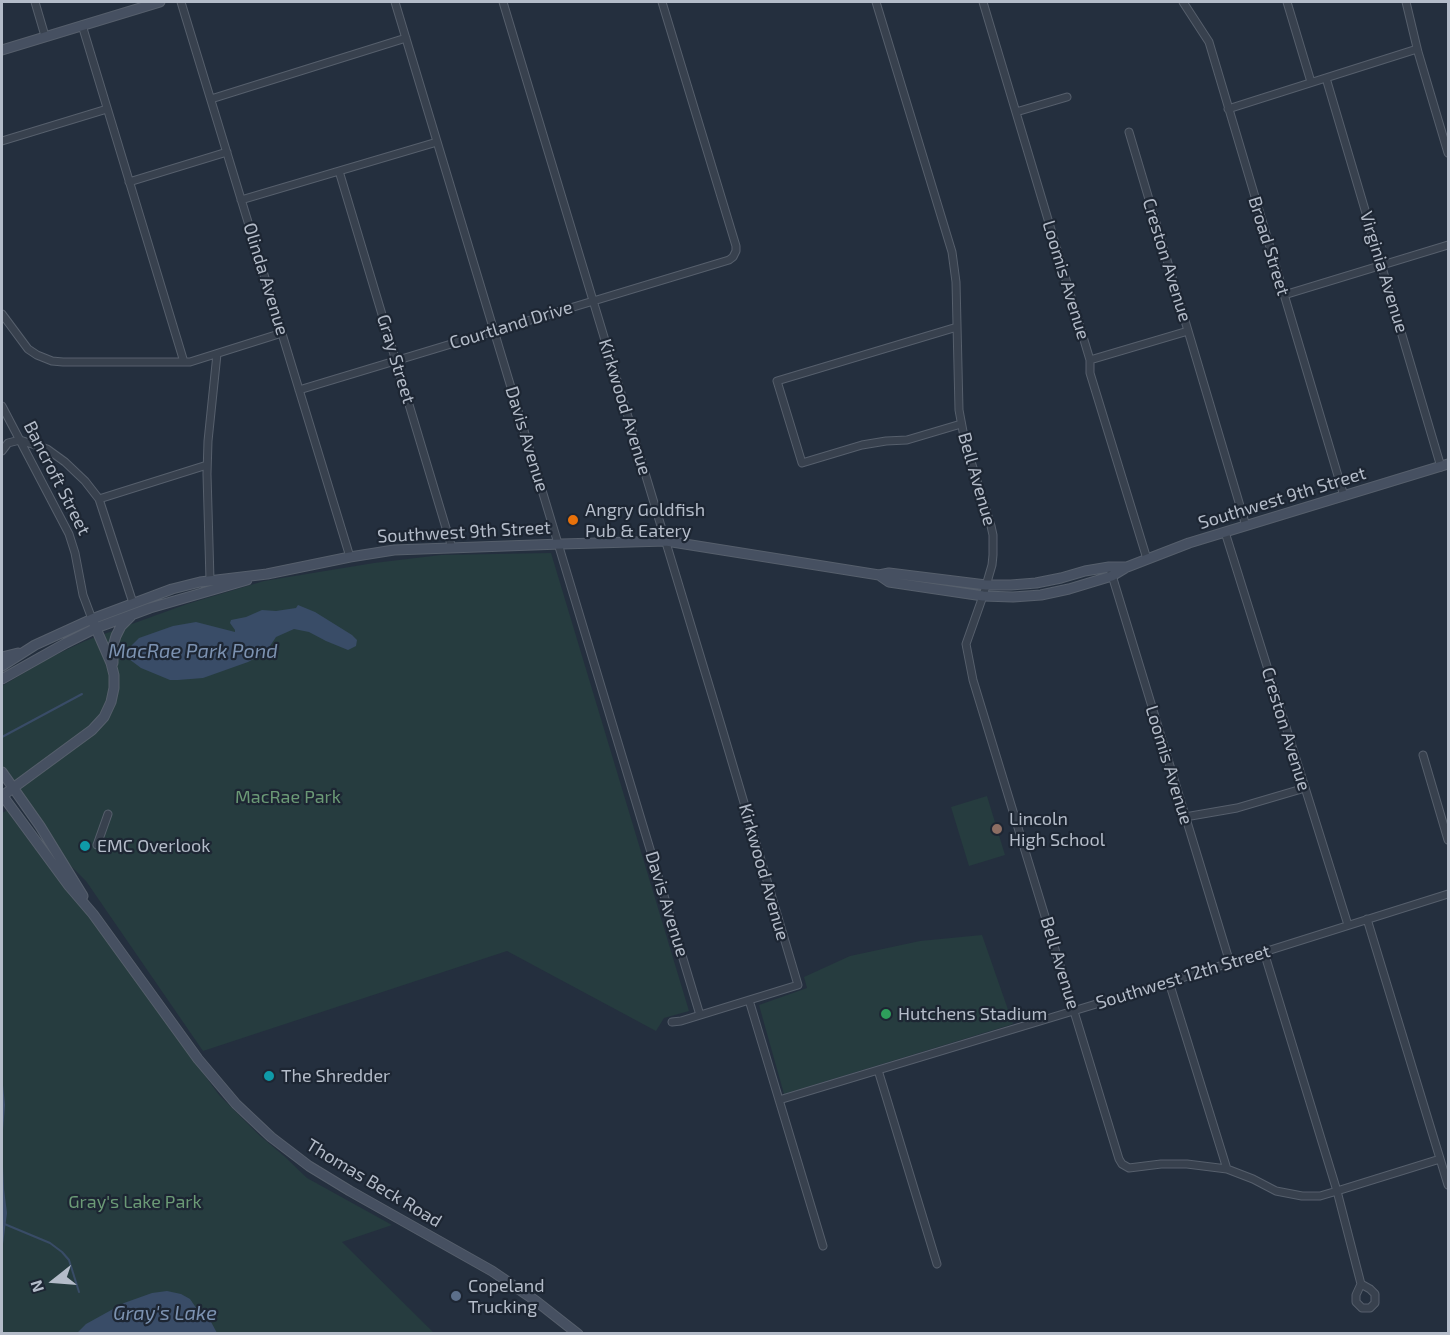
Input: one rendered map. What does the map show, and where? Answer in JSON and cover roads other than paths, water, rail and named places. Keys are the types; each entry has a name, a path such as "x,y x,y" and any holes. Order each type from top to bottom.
{"main road":[{"path":"2,50 139,5 160,2"},
{"name":"Southwest 9th Street","path":"879,575 889,582 983,596 1041,595 1069,589 1111,571 1190,543 1446,466"},
{"name":"Southwest 9th Street","path":"2,679 94,623 267,574 394,550 666,541 879,575 889,573 986,585 1036,583 1085,571 1111,571"},
{"name":"Southwest 9th Street","path":"2,666 26,651 94,623 133,603 172,589 210,580 267,574"},
{"path":"113,668 113,646 121,626 134,614 150,608"},
{"name":"Bancroft Street","path":"2,795 92,730 99,723 111,702 114,688 113,668 94,623"},
{"path":"2,657 26,651"},
{"name":"Thomas Beck Road","path":"2,772 40,826 93,914"},
{"name":"Thomas Beck Road","path":"2,795 69,886 93,914 198,1059 236,1104 271,1137 309,1166 343,1187 492,1271 536,1301 578,1334"}],"street":[{"path":"35,2 45,36"},
{"name":"Olinda Avenue","path":"181,2 350,557"},
{"name":"Davis Avenue","path":"395,2 700,1014"},
{"name":"Kirkwood Avenue","path":"503,2 798,985 749,1000"},
{"name":"Courtland Drive","path":"299,390 729,260 733,256 736,246 662,2"},
{"name":"Bell Avenue","path":"876,2 952,252 956,282 958,393 961,424 993,535 993,557 983,596 966,644 973,680 1119,1159 1129,1168 1187,1164 1227,1169"},
{"name":"Loomis Avenue","path":"983,2 1090,360 1090,373 1147,560"},
{"name":"Broad Street","path":"1183,2 1209,42 1344,496"},
{"path":"1287,2 1311,82"},
{"path":"1406,2 1417,49 1446,137 1449,153"},
{"path":"82,25 184,362"},
{"path":"211,99 406,38"},
{"path":"1228,109 1417,49"},
{"name":"Virginia Avenue","path":"1326,78 1446,466"},
{"path":"1016,112 1066,97"},
{"path":"2,141 107,109"},
{"name":"Creston Avenue","path":"1129,132 1246,526"},
{"path":"242,200 438,142"},
{"path":"129,182 227,152"},
{"name":"Gray Street","path":"339,171 452,548"},
{"path":"1284,295 1449,245"},
{"path":"2,315 28,349 37,355 52,361 80,363 190,362 282,333"},
{"path":"957,327 777,381 802,463 862,444 908,440 961,424"},
{"path":"1090,360 1188,331"},
{"path":"210,580 207,465 217,354"},
{"name":"Bancroft Street","path":"2,406 69,534 83,595 94,623"},
{"path":"2,451 8,443 20,440 47,449 80,476 99,499 133,603"},
{"path":"99,499 207,465"},
{"name":"Creston Avenue","path":"1225,532 1348,926"},
{"name":"Loomis Avenue","path":"1111,571 1230,963"},
{"path":"1423,755 1449,840"},
{"path":"1185,817 1237,808 1305,788"},
{"path":"97,845 108,814"},
{"name":"Southwest 12th Street","path":"779,1100 1169,982 1449,894"},
{"path":"1367,920 1449,1185"},
{"path":"1264,952 1337,1191 1361,1284"},
{"path":"1169,982 1227,1169 1276,1191 1293,1195 1320,1196 1440,1159"},
{"path":"672,1022 749,1000 822,1246"},
{"path":"878,1070 938,1264"}],"water":[{"name":"MacRae Park Pond","path":"298,605 315,612 352,635 357,640 356,646 348,650 309,632 294,629 276,637 263,654 248,662 203,678 178,680 170,680 141,668 125,656 127,650 139,638 173,626 196,622 235,632 230,623 231,620 262,610 276,611 296,608"},
{"path":"2,1075 5,1105 2,1143"},
{"path":"2,1143 7,1213 2,1252"},
{"name":"Gray's Lake","path":"167,1291 190,1299 199,1312 210,1320 217,1333 77,1333 86,1324 124,1303 152,1293"}],"waterway":[{"path":"2,737 82,694"},
{"path":"2,1223 50,1243 62,1252 69,1260 79,1292"}],"place":[{"name":"Angry Goldfish Pub & Eatery","path":"573,520"},
{"name":"Lincoln High School","path":"997,829"},
{"name":"EMC Overlook","path":"85,846"},
{"name":"Hutchens Stadium","path":"886,1014"},
{"name":"The Shredder","path":"269,1076"},
{"name":"Copeland Trucking","path":"456,1296"}],"park label":[{"name":"MacRae Park","path":"288,797"},
{"name":"Gray's Lake Park","path":"135,1202"}]}
